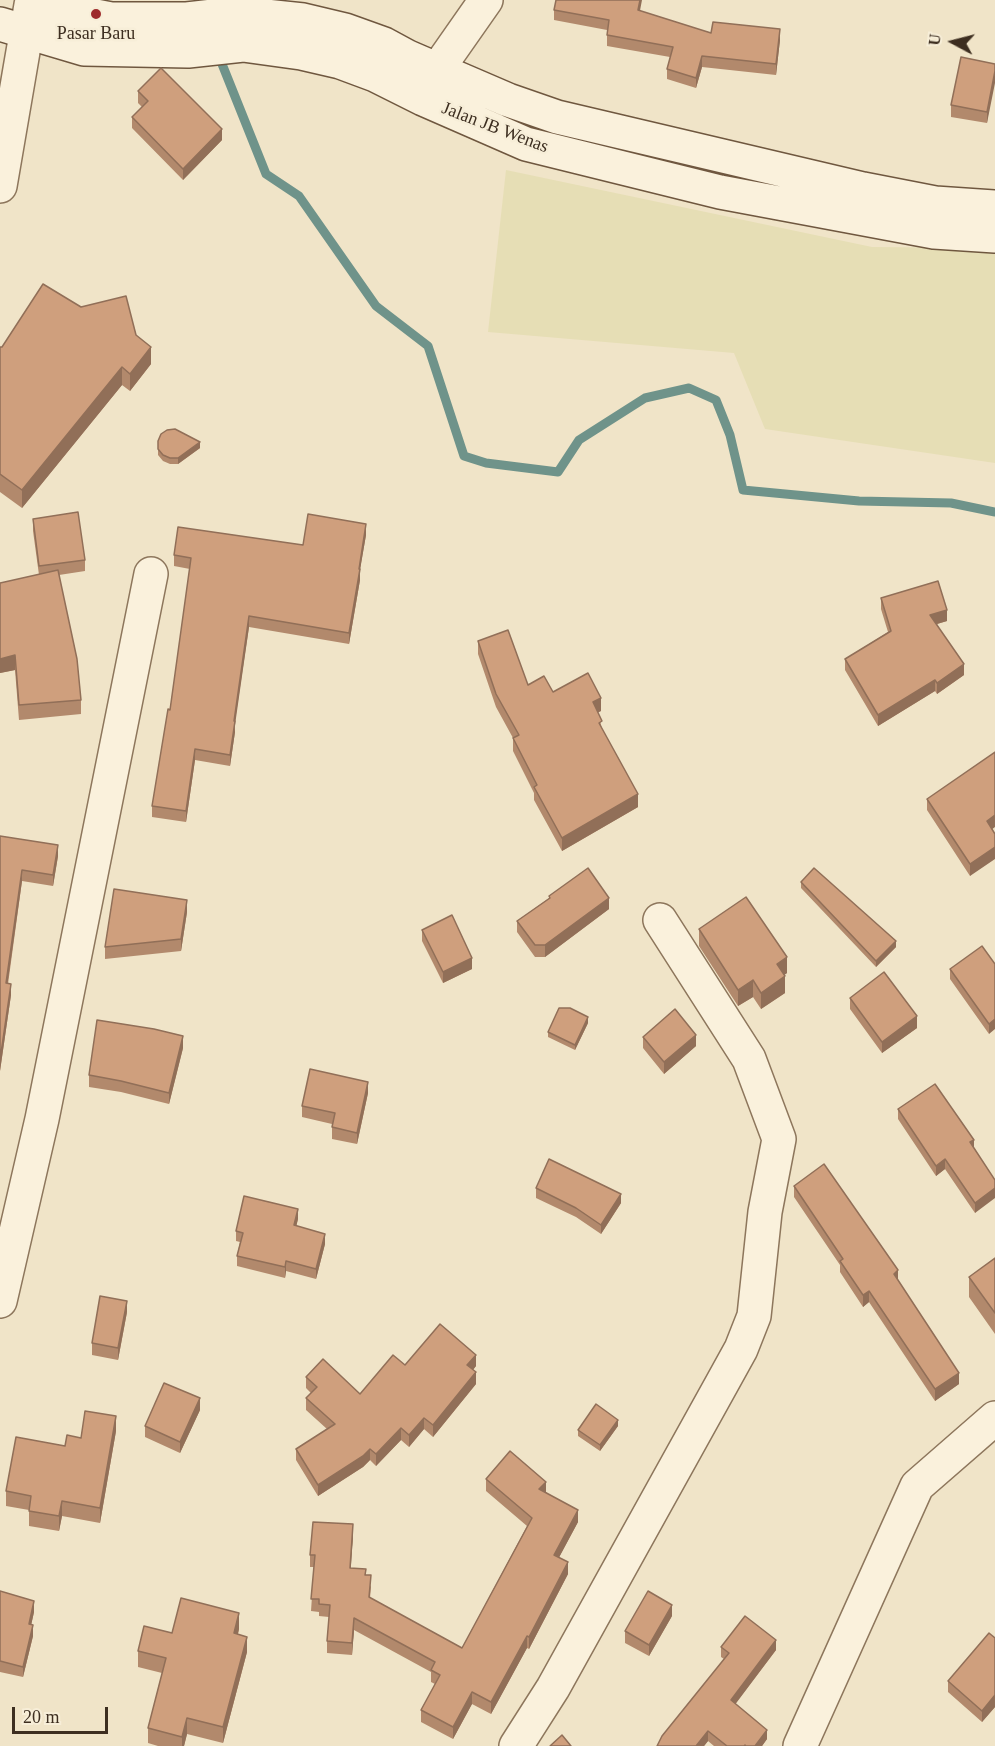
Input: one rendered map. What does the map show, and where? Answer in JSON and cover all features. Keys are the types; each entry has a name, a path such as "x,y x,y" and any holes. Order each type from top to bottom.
{"street":[{"name":"Jalan JB Wenas","path":"33,0 55,8 111,19 187,19 238,13 303,20 345,30 384,44 437,70 508,100 569,120 863,189 935,203 995,207"},
{"path":"0,186 13,28 33,0"},
{"path":"423,99 437,70 486,0"},
{"name":"Jalan JB Wenas","path":"13,28 84,49 188,51 243,45 301,53 340,62 375,75 423,99 526,144 720,192 934,232 995,236"},
{"path":"0,1301 42,1119 151,574"},
{"path":"516,1746 553,1688 720,1387 741,1349 754,1316 765,1212 779,1139 749,1059 660,920"},
{"path":"800,1746 917,1486 995,1418"}],"shaded area":[{"path":"506,170 872,247 995,248 995,463 765,429 734,353 488,332"}],"building":[{"path":"556,0 640,0 638,10 711,33 713,22 780,29 776,64 702,56 696,78 667,69 673,47 607,35 609,20 554,10"},
{"path":"961,57 995,64 987,112 951,105"},
{"path":"161,68 222,129 183,169 132,117 148,101 138,91"},
{"path":"43,284 81,307 126,296 136,335 151,347 130,374 122,367 22,490 0,474 0,347"},
{"path":"175,429 200,442 178,458 170,458 158,449 158,441 161,434"},
{"path":"78,512 85,560 39,566 33,519"},
{"path":"308,514 366,524 349,633 249,616 230,755 195,749 186,811 152,806 168,709 170,710 191,558 174,555 178,527 303,545"},
{"path":"58,570 77,659 81,700 19,705 15,655 0,659 0,583"},
{"path":"938,581 947,610 930,615 964,664 937,683 935,680 878,715 845,659 891,631 881,598"},
{"path":"508,630 528,685 544,676 553,692 588,673 601,698 593,702 602,721 599,723 638,794 562,838 534,787 537,785 513,738 519,735 496,694 478,641"},
{"path":"995,752 995,815 987,821 995,834 995,847 970,864 927,799"},
{"path":"0,836 58,845 53,875 22,870 6,983 11,984 0,1060"},
{"path":"588,868 609,898 545,945 535,945 517,921"},
{"path":"814,868 896,941 876,961 801,882"},
{"path":"114,889 187,900 181,939 105,947"},
{"path":"746,897 787,957 777,964 785,976 761,993 753,980 738,990 699,929"},
{"path":"452,915 472,958 443,972 422,930"},
{"path":"982,946 995,964 995,1019 989,1024 950,969"},
{"path":"884,972 917,1016 882,1042 850,998"},
{"path":"559,1008 570,1008 588,1017 575,1045 548,1032"},
{"path":"675,1009 696,1035 664,1062 643,1037"},
{"path":"97,1020 183,1036 169,1093 89,1075"},
{"path":"310,1069 368,1082 357,1133 332,1127 335,1113 302,1106"},
{"path":"935,1084 974,1140 970,1142 995,1180 995,1188 975,1203 945,1159 936,1166 898,1109"},
{"path":"549,1159 621,1194 601,1225 576,1208 536,1188"},
{"path":"824,1164 898,1270 894,1274 959,1373 935,1389 869,1291 863,1295 840,1261 843,1259 794,1186"},
{"path":"244,1196 298,1209 294,1225 325,1234 316,1269 286,1261 285,1267 237,1256 243,1233 236,1231"},
{"path":"995,1258 995,1313 969,1277"},
{"path":"100,1296 127,1301 118,1348 92,1343"},
{"path":"440,1324 476,1355 467,1365 476,1372 433,1425 424,1418 409,1435 401,1428 376,1454 370,1449 318,1485 296,1449 335,1424 306,1398 317,1387 306,1377 323,1359 360,1394 393,1355 405,1365"},
{"path":"164,1383 200,1398 180,1442 145,1426"},
{"path":"596,1404 618,1420 600,1445 578,1430"},
{"path":"85,1411 116,1416 100,1508 62,1501 59,1516 29,1511 31,1496 6,1491 16,1437 65,1446 67,1435 81,1438"},
{"path":"510,1451 546,1482 539,1489 578,1510 554,1555 568,1562 529,1637 527,1636 491,1702 472,1692 453,1727 421,1710 440,1675 431,1670 435,1662 354,1618 352,1643 327,1641 330,1605 319,1604 319,1599 311,1599 315,1555 310,1555 313,1522 353,1524 350,1568 366,1569 365,1575 371,1575 369,1597 462,1648 532,1518 486,1479"},
{"path":"0,1591 34,1601 29,1624 33,1625 23,1667 0,1661"},
{"path":"648,1591 672,1605 649,1645 625,1631"},
{"path":"181,1598 239,1613 234,1633 247,1637 223,1727 187,1718 182,1737 148,1728 166,1658 138,1651 144,1626 172,1633"},
{"path":"745,1616 776,1640 731,1700 767,1730 755,1746 727,1746 708,1731 696,1746 657,1746 662,1736 729,1653 721,1647"},
{"path":"989,1633 995,1638 995,1695 982,1711 948,1681"},
{"path":"562,1735 571,1746 550,1746"}],"waterway":[{"path":"218,54 266,174 299,196 376,306 428,346 464,456 486,463 558,472 579,440 645,398 689,388 716,400 730,435 743,490 859,501 951,503 995,512"}],"place":[{"name":"Pasar Baru","path":"96,14"}]}
